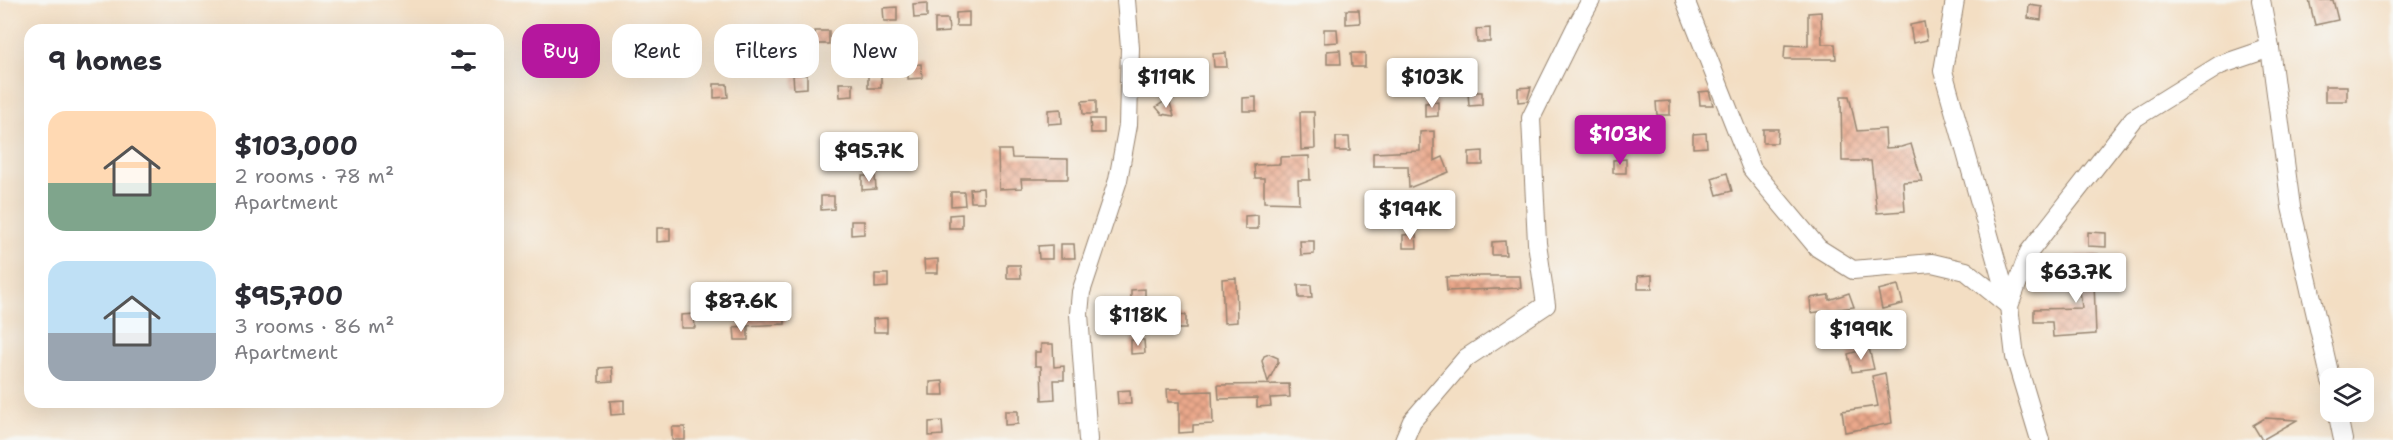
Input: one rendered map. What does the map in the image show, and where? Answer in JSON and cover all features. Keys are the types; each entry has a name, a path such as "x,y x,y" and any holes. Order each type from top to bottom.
{"street":[{"path":"1088,440 1079,314 1081,292 1118,180 1128,125 1130,48 1126,0"},
{"path":"1404,440 1412,421 1466,358 1546,305 1537,243 1531,118 1575,27 1591,0"},
{"path":"1685,0 1752,169 1818,248 1853,270 1932,263 1966,271 2009,306"},
{"path":"1955,0 1943,71 2009,306 2015,357 2040,440"},
{"path":"2261,0 2270,48 2291,207 2328,368"},
{"path":"2009,306 2029,252 2133,119 2220,65 2270,48"},
{"path":"2339,422 2343,440"}],"building":[{"path":"2309,0 2333,0 2338,20 2315,25"},
{"path":"927,3 927,17 914,18 913,4"},
{"path":"2029,5 2042,7 2041,20 2028,18"},
{"path":"897,7 897,21 884,21 883,8"},
{"path":"1346,10 1359,10 1360,23 1346,24"},
{"path":"969,12 969,26 956,26 956,13"},
{"path":"1821,12 1822,44 1835,44 1836,59 1784,59 1785,45 1808,46 1808,13"},
{"path":"935,19 948,19 949,32 935,33"},
{"path":"1924,22 1927,40 1913,43 1910,25"},
{"path":"1490,28 1490,42 1477,42 1476,29"},
{"path":"1324,29 1337,29 1338,42 1324,43"},
{"path":"819,31 829,31 829,44 819,44"},
{"path":"1340,50 1341,64 1327,64 1327,51"},
{"path":"1226,53 1227,67 1214,67 1213,54"},
{"path":"1351,53 1365,53 1365,67 1352,67"},
{"path":"918,64 921,64 922,78 908,79 918,78"},
{"path":"1458,74 1460,89 1446,90 1445,76"},
{"path":"793,78 807,78 807,88 794,89"},
{"path":"868,78 881,78 881,88 868,88"},
{"path":"839,83 853,83 853,96 840,97"},
{"path":"714,84 727,84 728,97 714,98"},
{"path":"2325,86 2347,86 2347,101 2325,101"},
{"path":"1531,87 1527,101 1518,102 1518,88"},
{"path":"1709,91 1713,105 1700,105 1699,92"},
{"path":"1468,92 1482,92 1482,105 1469,106"},
{"path":"1841,96 1849,96 1857,131 1885,129 1886,148 1911,144 1922,181 1903,182 1905,211 1877,213 1871,161 1842,161"},
{"path":"1256,97 1256,111 1243,111 1243,98"},
{"path":"1096,100 1096,114 1083,114 1082,101"},
{"path":"1165,101 1170,103 1174,116 1162,114 1156,107"},
{"path":"1670,101 1670,115 1657,115 1656,102"},
{"path":"1438,102 1438,116 1425,117 1425,103"},
{"path":"1061,109 1062,123 1048,124 1048,110"},
{"path":"1300,112 1314,112 1315,149 1301,150"},
{"path":"1090,119 1104,119 1104,133 1091,133"},
{"path":"1763,129 1778,129 1777,143 1763,143"},
{"path":"1434,131 1434,161 1443,157 1449,172 1409,188 1408,166 1373,166 1373,153 1420,151 1420,132"},
{"path":"1706,133 1707,147 1693,148 1693,134"},
{"path":"1336,137 1349,137 1350,151 1336,151"},
{"path":"844,150 845,164 831,164 831,151"},
{"path":"998,150 1011,150 1012,158 1068,159 1068,179 1021,179 1022,188 999,189"},
{"path":"1483,151 1483,165 1469,165 1469,152"},
{"path":"1309,156 1310,180 1298,180 1299,203 1264,202 1264,178 1255,178 1254,165 1280,164 1280,157"},
{"path":"1626,159 1626,173 1613,173 1613,160"},
{"path":"1727,173 1732,191 1717,195 1712,178"},
{"path":"862,176 875,176 876,189 862,190"},
{"path":"983,188 984,202 971,202 970,189"},
{"path":"951,192 964,192 965,205 951,206"},
{"path":"821,196 834,196 834,209 821,210"},
{"path":"962,214 962,228 949,228 949,215"},
{"path":"1258,215 1258,229 1245,229 1245,216"},
{"path":"851,221 864,221 864,234 851,235"},
{"path":"657,228 670,228 670,241 657,242"},
{"path":"2088,232 2106,233 2106,247 2088,246"},
{"path":"1416,234 1417,248 1403,248 1403,235"},
{"path":"1300,241 1314,241 1314,254 1301,255"},
{"path":"1505,241 1506,255 1492,255 1492,242"},
{"path":"1061,244 1074,244 1075,258 1061,258"},
{"path":"1052,245 1052,259 1039,259 1038,246"},
{"path":"2098,254 2099,283 2094,283 2096,334 2053,337 2052,322 2034,322 2034,309 2082,308 2076,255"},
{"path":"938,259 938,273 925,273 924,260"},
{"path":"1007,265 1020,265 1021,278 1007,278"},
{"path":"875,274 888,274 888,287 875,288"},
{"path":"1652,275 1652,289 1638,289 1638,276"},
{"path":"1520,276 1521,288 1447,291 1446,277"},
{"path":"1236,278 1237,322 1224,323 1222,279"},
{"path":"1298,285 1311,285 1312,298 1299,298"},
{"path":"1898,285 1903,304 1882,309 1878,290"},
{"path":"1145,289 1145,303 1131,304 1131,290"},
{"path":"1849,293 1854,307 1811,313 1810,298 1829,295 1829,300"},
{"path":"743,304 757,304 757,311 785,310 785,324 744,326"},
{"path":"694,314 695,328 681,328 681,315"},
{"path":"1186,315 1186,329 1173,329 1172,316"},
{"path":"887,318 887,332 874,332 873,319"},
{"path":"748,326 748,340 735,340 734,327"},
{"path":"1131,340 1144,340 1145,353 1131,354"},
{"path":"1041,344 1053,344 1054,367 1064,366 1064,380 1054,380 1055,399 1042,400 1041,366 1035,366 1035,352 1041,352"},
{"path":"1869,348 1874,369 1852,372 1848,354"},
{"path":"1269,354 1278,358 1278,362 1268,382 1262,361 1264,356"},
{"path":"612,367 613,381 599,382 599,368"},
{"path":"1885,373 1892,423 1845,432 1842,411 1878,406 1872,376"},
{"path":"943,381 944,395 930,395 930,382"},
{"path":"1289,384 1290,397 1270,398 1271,406 1257,407 1257,398 1219,399 1218,385"},
{"path":"1167,389 1181,389 1181,392 1212,391 1213,424 1193,425 1193,432 1179,433 1179,402 1168,402"},
{"path":"1130,390 1131,404 1118,404 1117,391"},
{"path":"624,400 624,414 611,415 610,401"},
{"path":"1005,411 1018,411 1018,424 1005,425"},
{"path":"2265,418 2297,420 2262,440 2253,425"},
{"path":"942,421 943,435 929,436 929,422"},
{"path":"672,427 685,427 685,440 672,440"}]}
